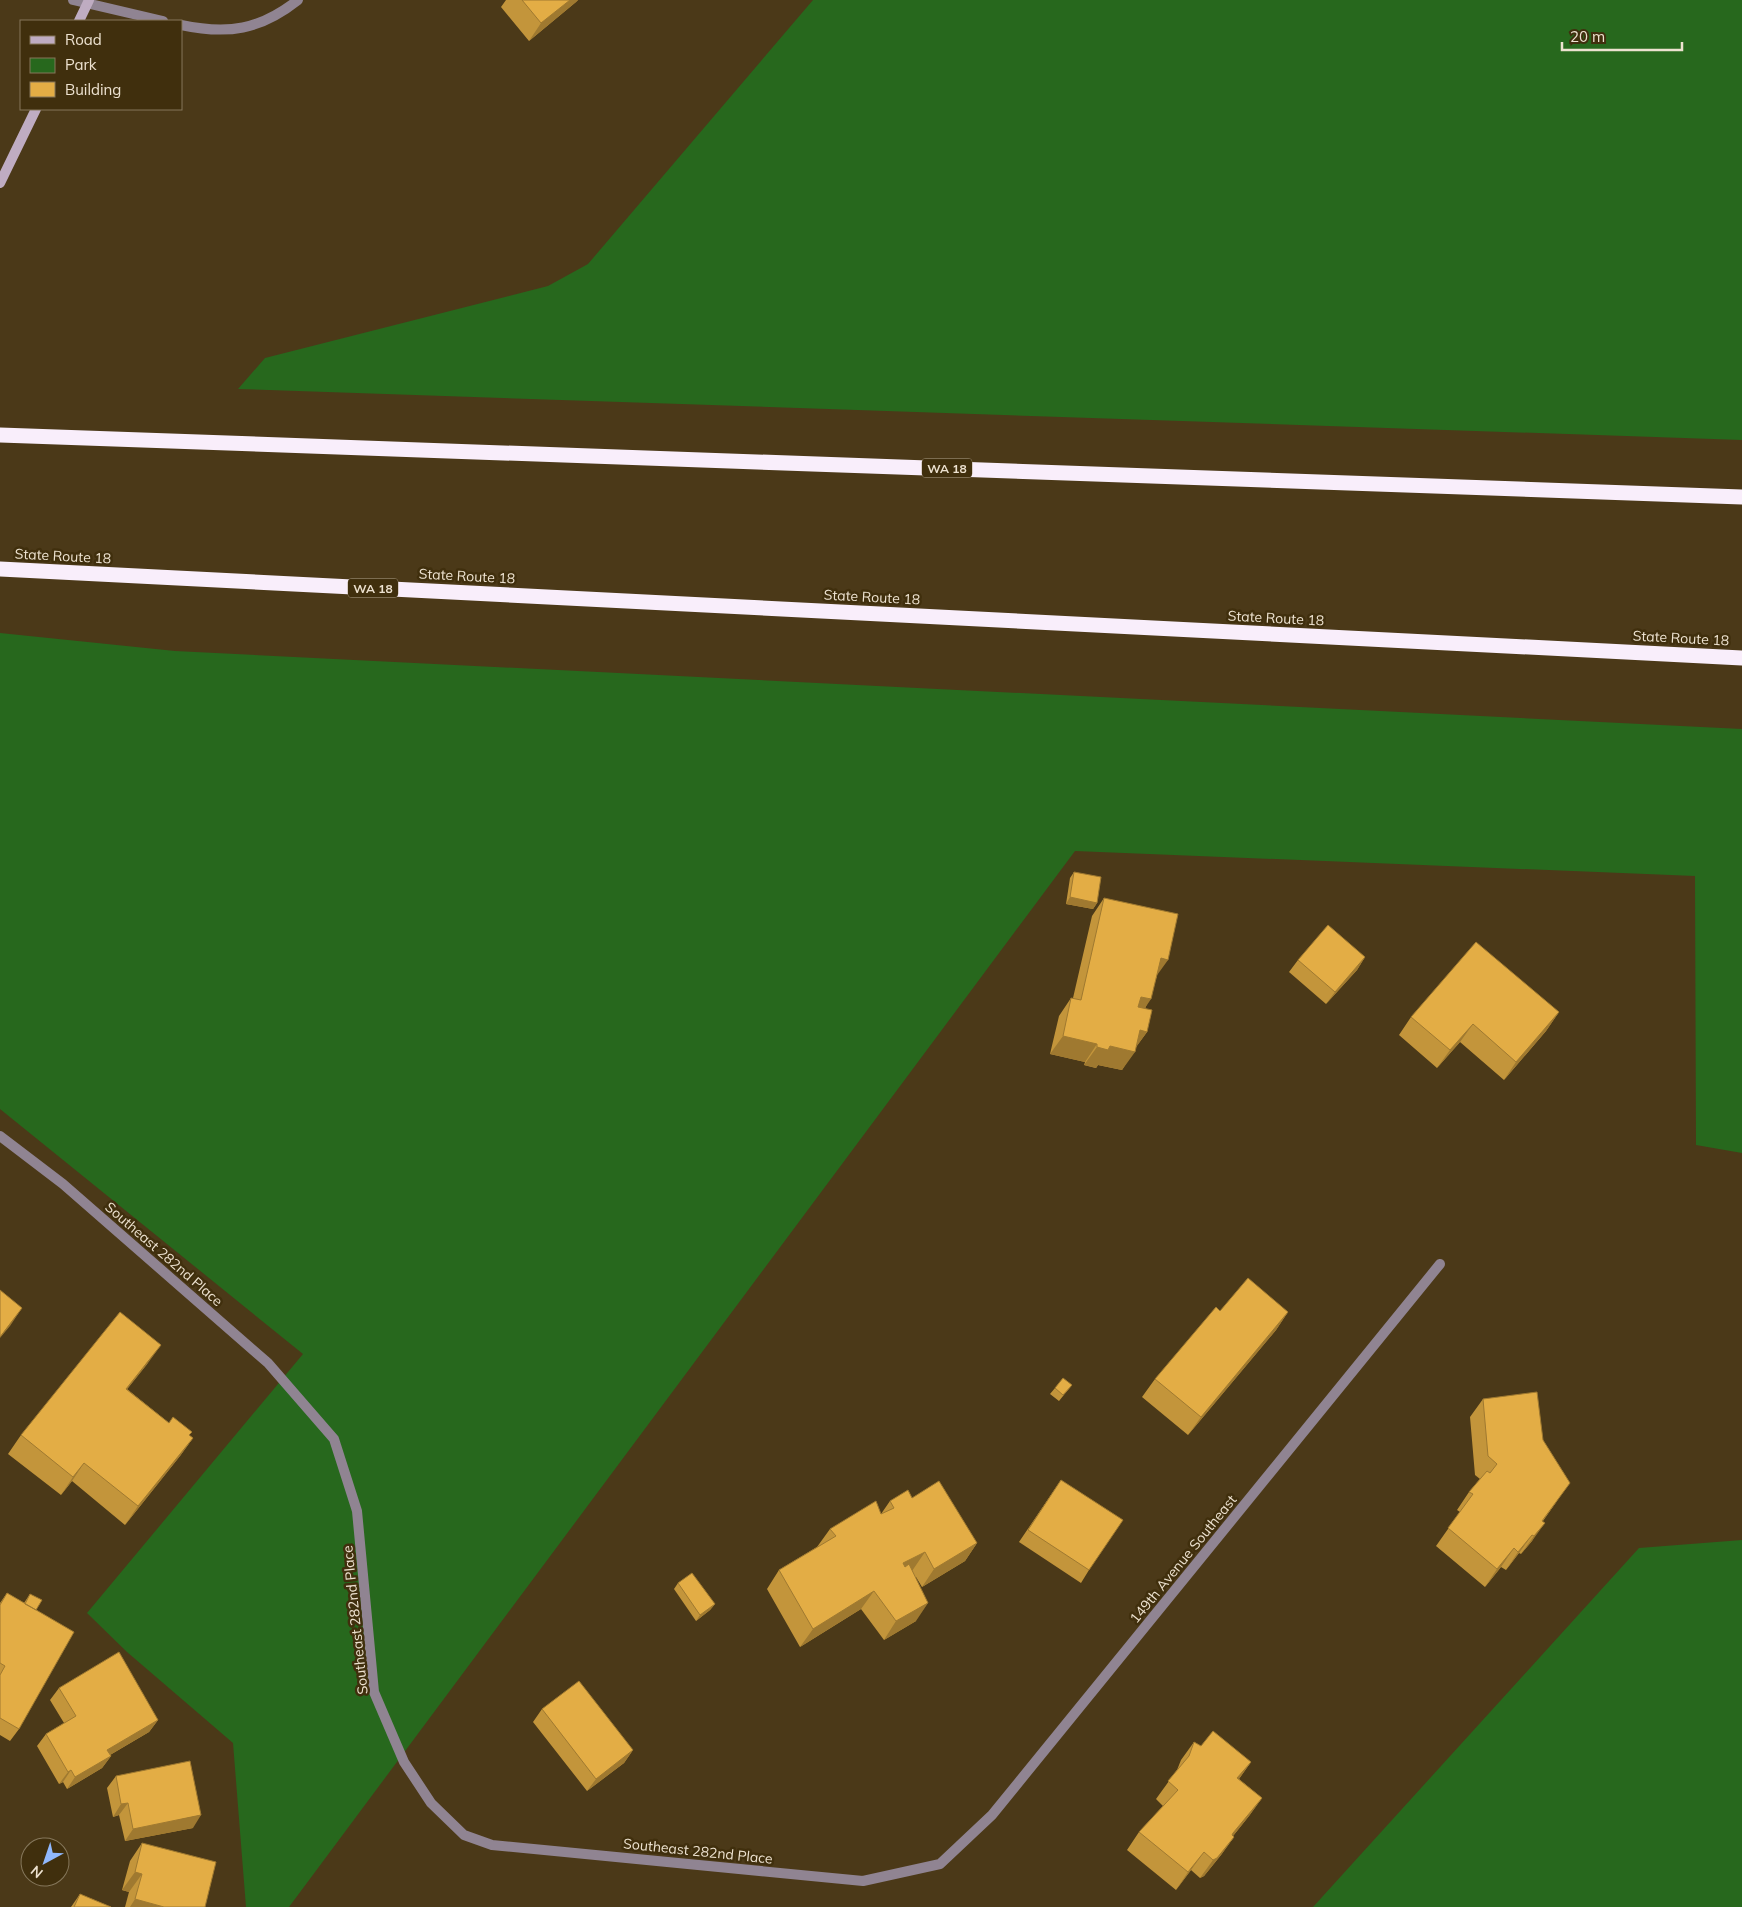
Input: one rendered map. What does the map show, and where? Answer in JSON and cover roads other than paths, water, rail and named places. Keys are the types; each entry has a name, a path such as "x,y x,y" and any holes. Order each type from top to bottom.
{"highway":[{"name":"WA 18","path":"0,435 153,438 1742,497"},
{"name":"State Route 18","path":"0,569 1742,658"}],"street":[{"path":"73,0 159,20"},
{"path":"182,25 207,31 236,30 260,24 280,14 298,0"},
{"path":"79,20 88,2"},
{"path":"0,183 36,110"},
{"name":"Southeast 282nd Place","path":"0,1136 63,1184 268,1363 334,1439 357,1511 374,1692 404,1762 431,1802 464,1835 492,1845 863,1881 940,1864"},
{"name":"149th Avenue Southeast","path":"940,1864 992,1816 1440,1264"}]}
